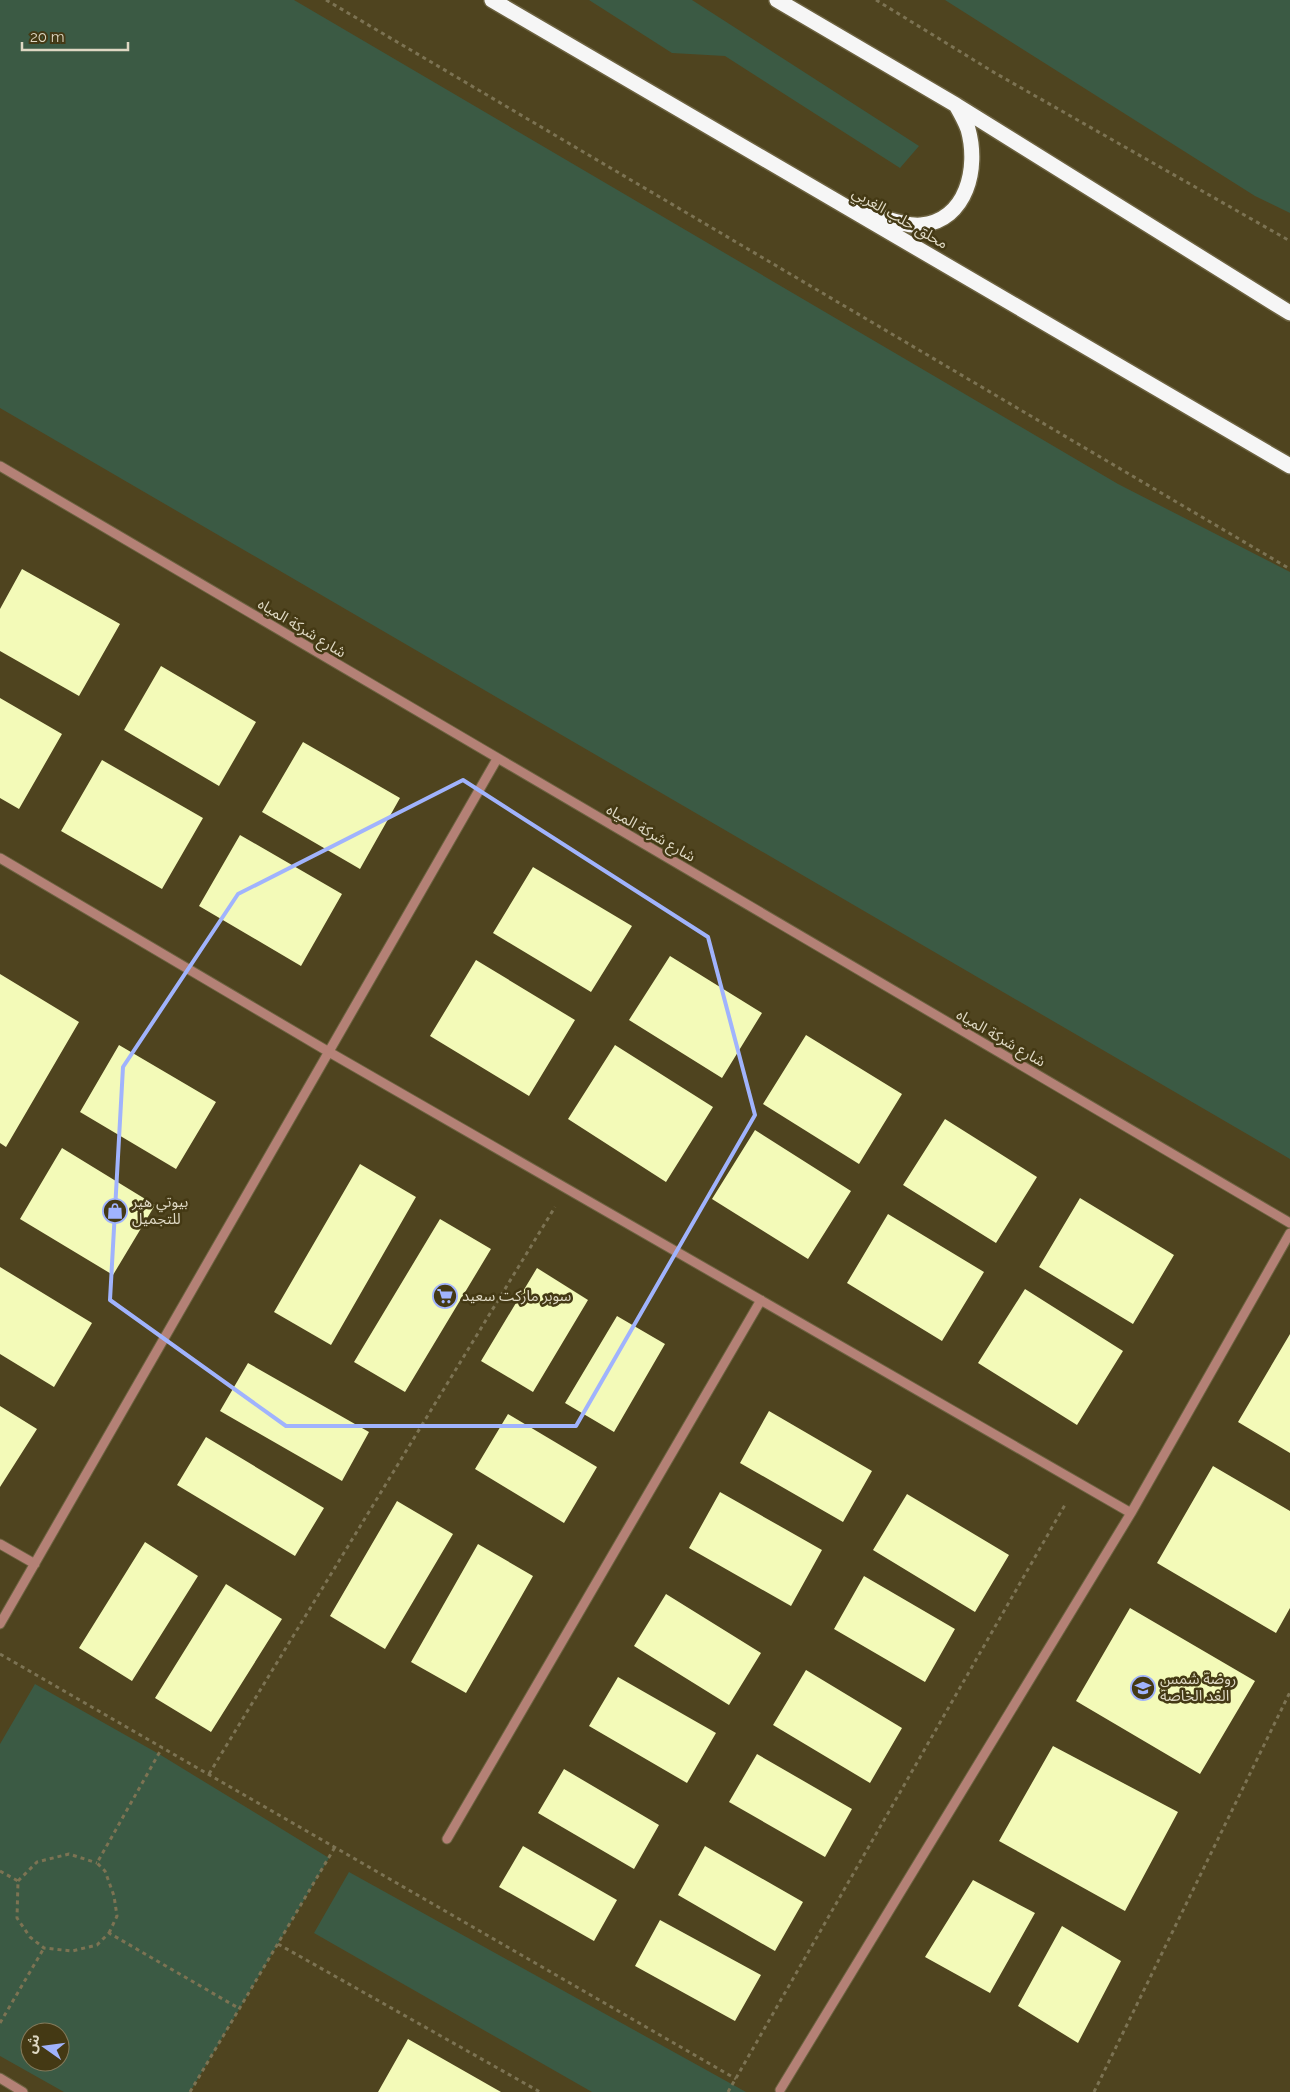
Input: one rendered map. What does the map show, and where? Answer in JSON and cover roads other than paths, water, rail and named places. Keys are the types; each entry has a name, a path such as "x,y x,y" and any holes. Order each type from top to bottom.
{"highway":[{"name":"محلق حلب الغربي","path":"492,0 1290,466"},
{"path":"778,0 956,105 1290,314"},
{"path":"848,208 919,226 942,221 959,205 968,181 972,154 968,129 956,105"}],"street":[{"name":"شارع شركة المياه","path":"0,466 1290,1223"},
{"path":"0,1624 497,759"},
{"path":"0,858 328,1052 1131,1513"},
{"path":"780,2090 1131,1513 1290,1232"},
{"path":"447,1839 761,1300"},
{"path":"0,1544 35,1564"},
{"path":"0,2078 23,2092"}],"place":[{"name":"بيوتي هير للتجميل","path":"115,1211"},
{"name":"سوبر ماركت سعيد","path":"445,1296"},
{"name":"روضة شمس الغد الخاصة","path":"1143,1688"}]}
